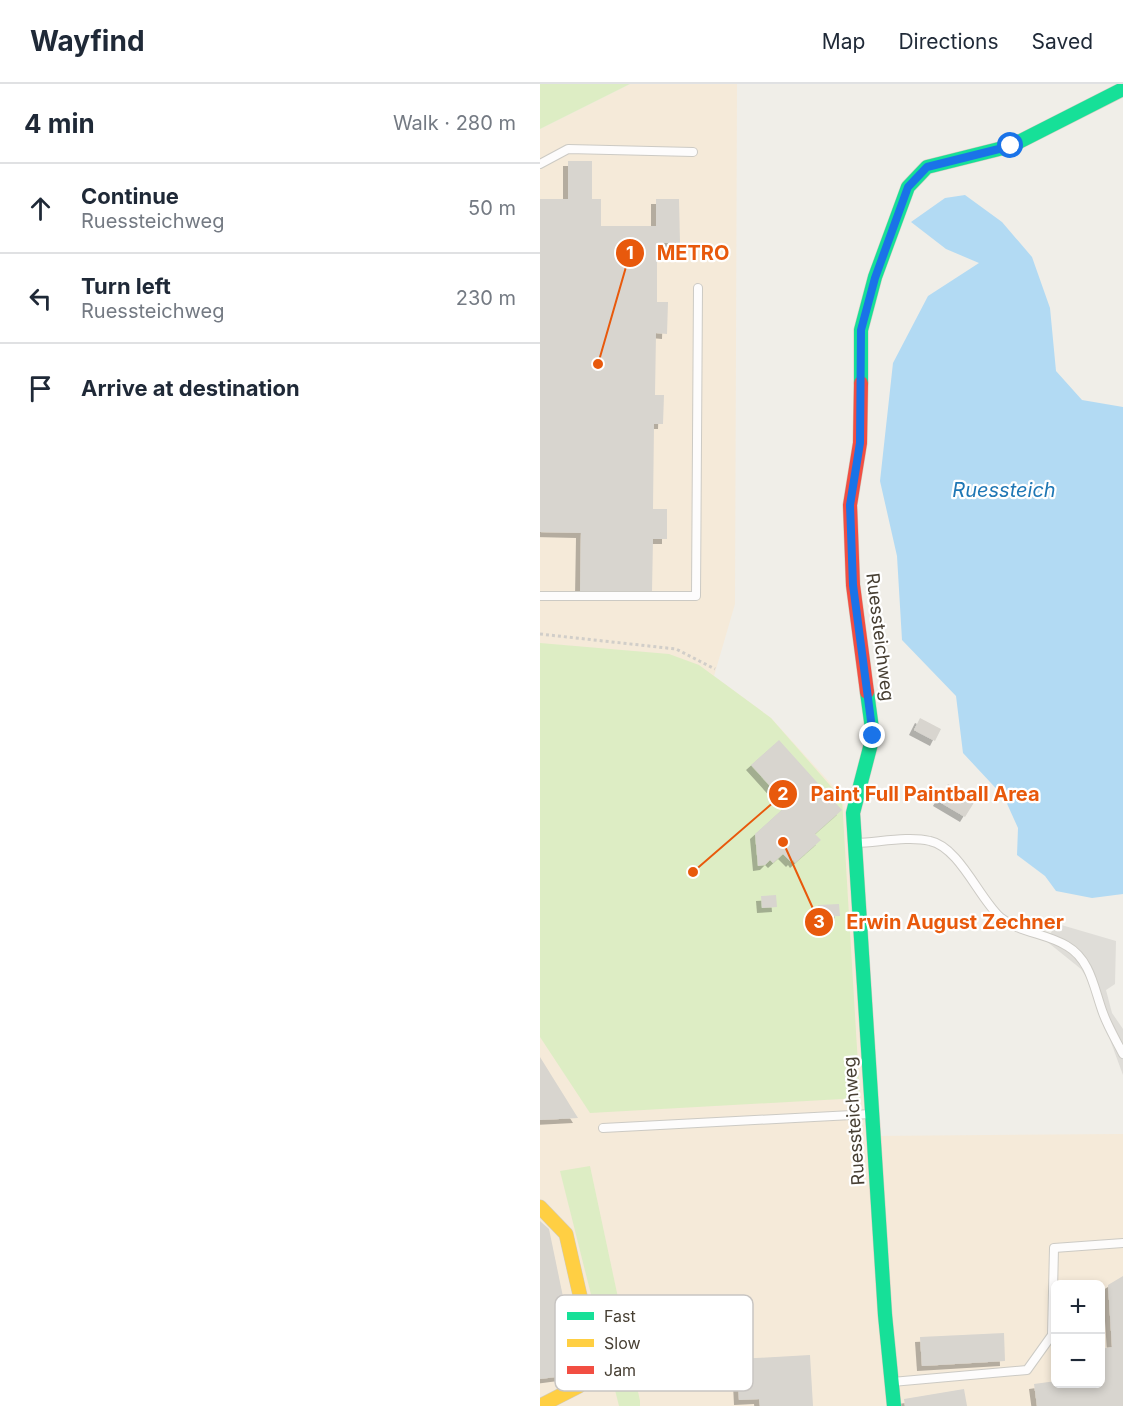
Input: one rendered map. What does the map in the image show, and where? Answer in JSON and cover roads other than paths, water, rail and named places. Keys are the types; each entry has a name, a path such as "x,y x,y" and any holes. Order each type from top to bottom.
{"street":[{"name":"Ruessteichweg","path":"894,1406 871,1114 854,843 853,801 872,750 873,736 853,585 850,505 860,443 861,330 886,247 908,187 927,167 1011,146 1123,89"},
{"path":"540,1207 566,1234 580,1295"},
{"path":"540,1406 569,1391"}],"lane":[{"path":"540,164 568,149 693,152"},
{"path":"540,596 696,596 698,288"},
{"path":"854,843 928,840 945,847 1002,918 1018,928 1053,938 1070,947 1081,958 1089,971 1104,1014 1123,1054"},
{"path":"603,1128 871,1114"},
{"path":"891,1382 1027,1370 1052,1335 1054,1248 1123,1243"}],"water":[{"name":"Ruessteich","path":"965,195 1002,222 1032,257 1050,308 1056,371 1082,400 1123,407 1123,894 1092,898 1056,891 1045,876 1017,855 1018,828 1004,797 963,753 956,696 902,640 897,556 880,481 893,363 928,296 979,263 946,249 911,222 945,198"}],"place":[{"name":"METRO","path":"598,364"},
{"name":"Erwin August Zechner","path":"783,842"},
{"name":"Paint Full Paintball Area","path":"693,872"}]}
